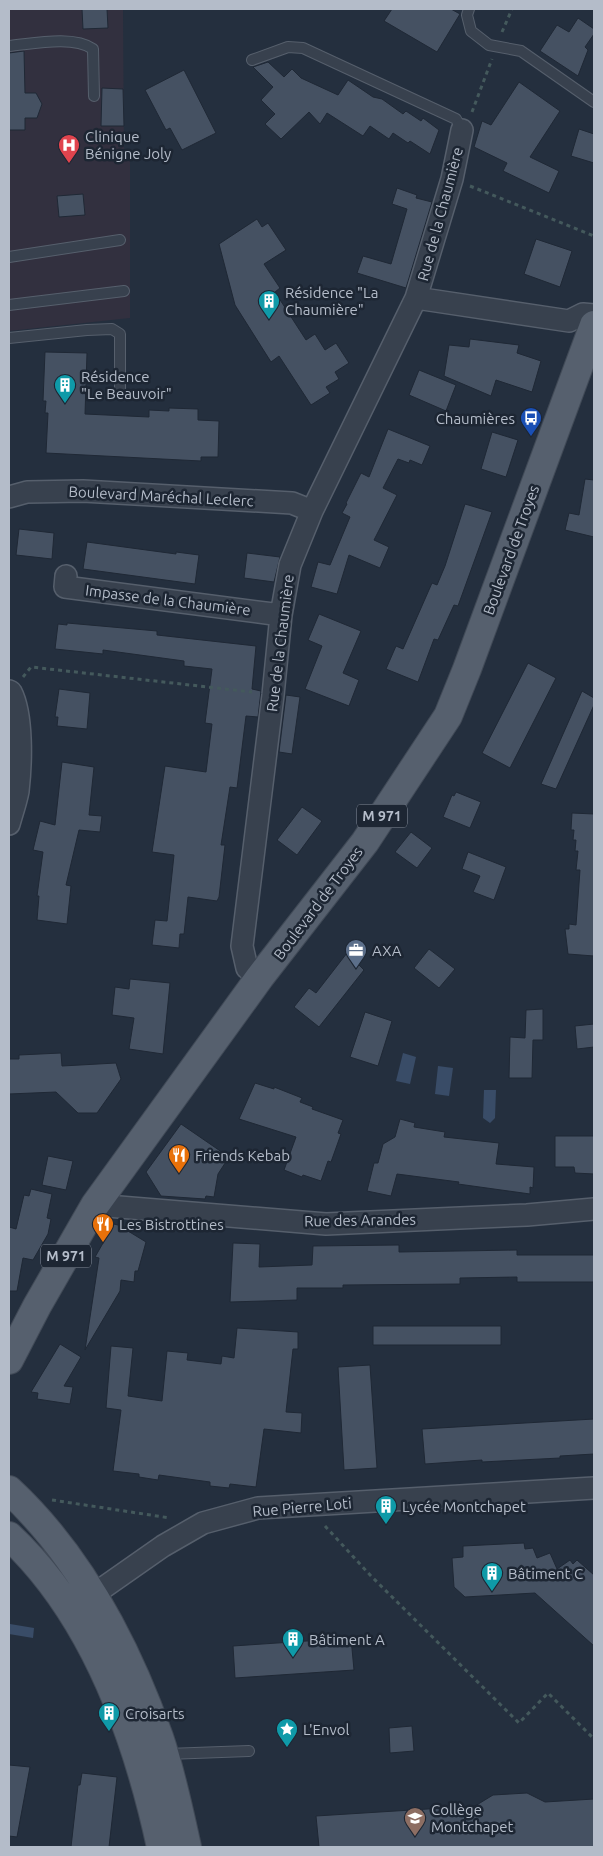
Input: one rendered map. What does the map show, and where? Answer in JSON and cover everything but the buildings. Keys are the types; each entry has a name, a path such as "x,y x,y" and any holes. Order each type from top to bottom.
{"main road":[{"name":"Boulevard de Troyes","path":"95,1205 260,978 365,842 448,716 471,660 594,325"},
{"name":"M 971","path":"9,1360 37,1306 95,1205"},
{"name":"M 971","path":"9,1343 37,1306"},
{"path":"9,1490 21,1511 71,1564 93,1594 141,1692 159,1738 187,1847"},
{"path":"9,1536 44,1572 96,1656 116,1697 135,1746 150,1795 161,1847"}],"street":[{"name":"Rue de la Chaumière","path":"260,978 246,968 242,946 274,695 281,615 290,565 312,511 416,298 452,179 462,130"},
{"name":"Rue de la Chaumière","path":"416,298 569,321 583,314 594,315"},
{"name":"Boulevard Maréchal Leclerc","path":"9,497 27,492 84,491 292,503 312,511"},
{"name":"Impasse de la Chaumière","path":"66,576 65,586 281,615"},
{"path":"9,824 18,791 20,732 15,699 10,691"},
{"name":"Rue des Arandes","path":"95,1205 326,1224 527,1215 594,1209"},
{"name":"Rue Pierre Loti","path":"93,1594 163,1546 203,1523 258,1508 594,1488"}],"lane":[{"path":"469,9 467,15 471,31 489,45 521,51 594,102"},
{"path":"9,46 67,41 86,44 93,49 94,96"},
{"path":"252,60 288,47 303,48 456,119 462,130"},
{"path":"9,257 120,240"},
{"path":"9,305 124,291"},
{"path":"9,338 112,329 120,334 120,392"},
{"path":"163,1754 248,1751"}],"path":[{"path":"462,130 469,118 512,9"},
{"path":"452,179 594,236"},
{"path":"10,691 31,667 274,695"},
{"path":"21,1511 50,1500 203,1523"},
{"path":"307,1505 371,1576 519,1723 548,1692 594,1739"}],"shaded area":[{"name":"Clinique Bénigne Joly","path":"9,9 123,9 124,156 130,156 130,318 9,331"}],"water":[{"path":"403,1053 416,1057 410,1084 396,1081"},
{"path":"438,1066 453,1068 449,1096 435,1094"},
{"path":"484,1090 496,1090 495,1118 490,1123 483,1118"},
{"path":"10,1624 34,1628 33,1638 9,1634"}],"place":[{"name":"Clinique Bénigne Joly","path":"69,164"},
{"name":"Résidence \"La Chaumière\"","path":"269,320"},
{"name":"Résidence \"Le Beauvoir\"","path":"65,404"},
{"name":"Chaumières","path":"531,437"},
{"name":"AXA","path":"356,969"},
{"name":"Friends Kebab","path":"179,1174"},
{"name":"Les Bistrottines","path":"103,1243"},
{"name":"Lycée Montchapet","path":"386,1525"},
{"name":"Bâtiment C","path":"492,1592"},
{"name":"Bâtiment A","path":"293,1658"},
{"name":"Croisarts","path":"109,1732"},
{"name":"L'Envol","path":"287,1748"},
{"name":"Collège Montchapet","path":"415,1837"}]}
